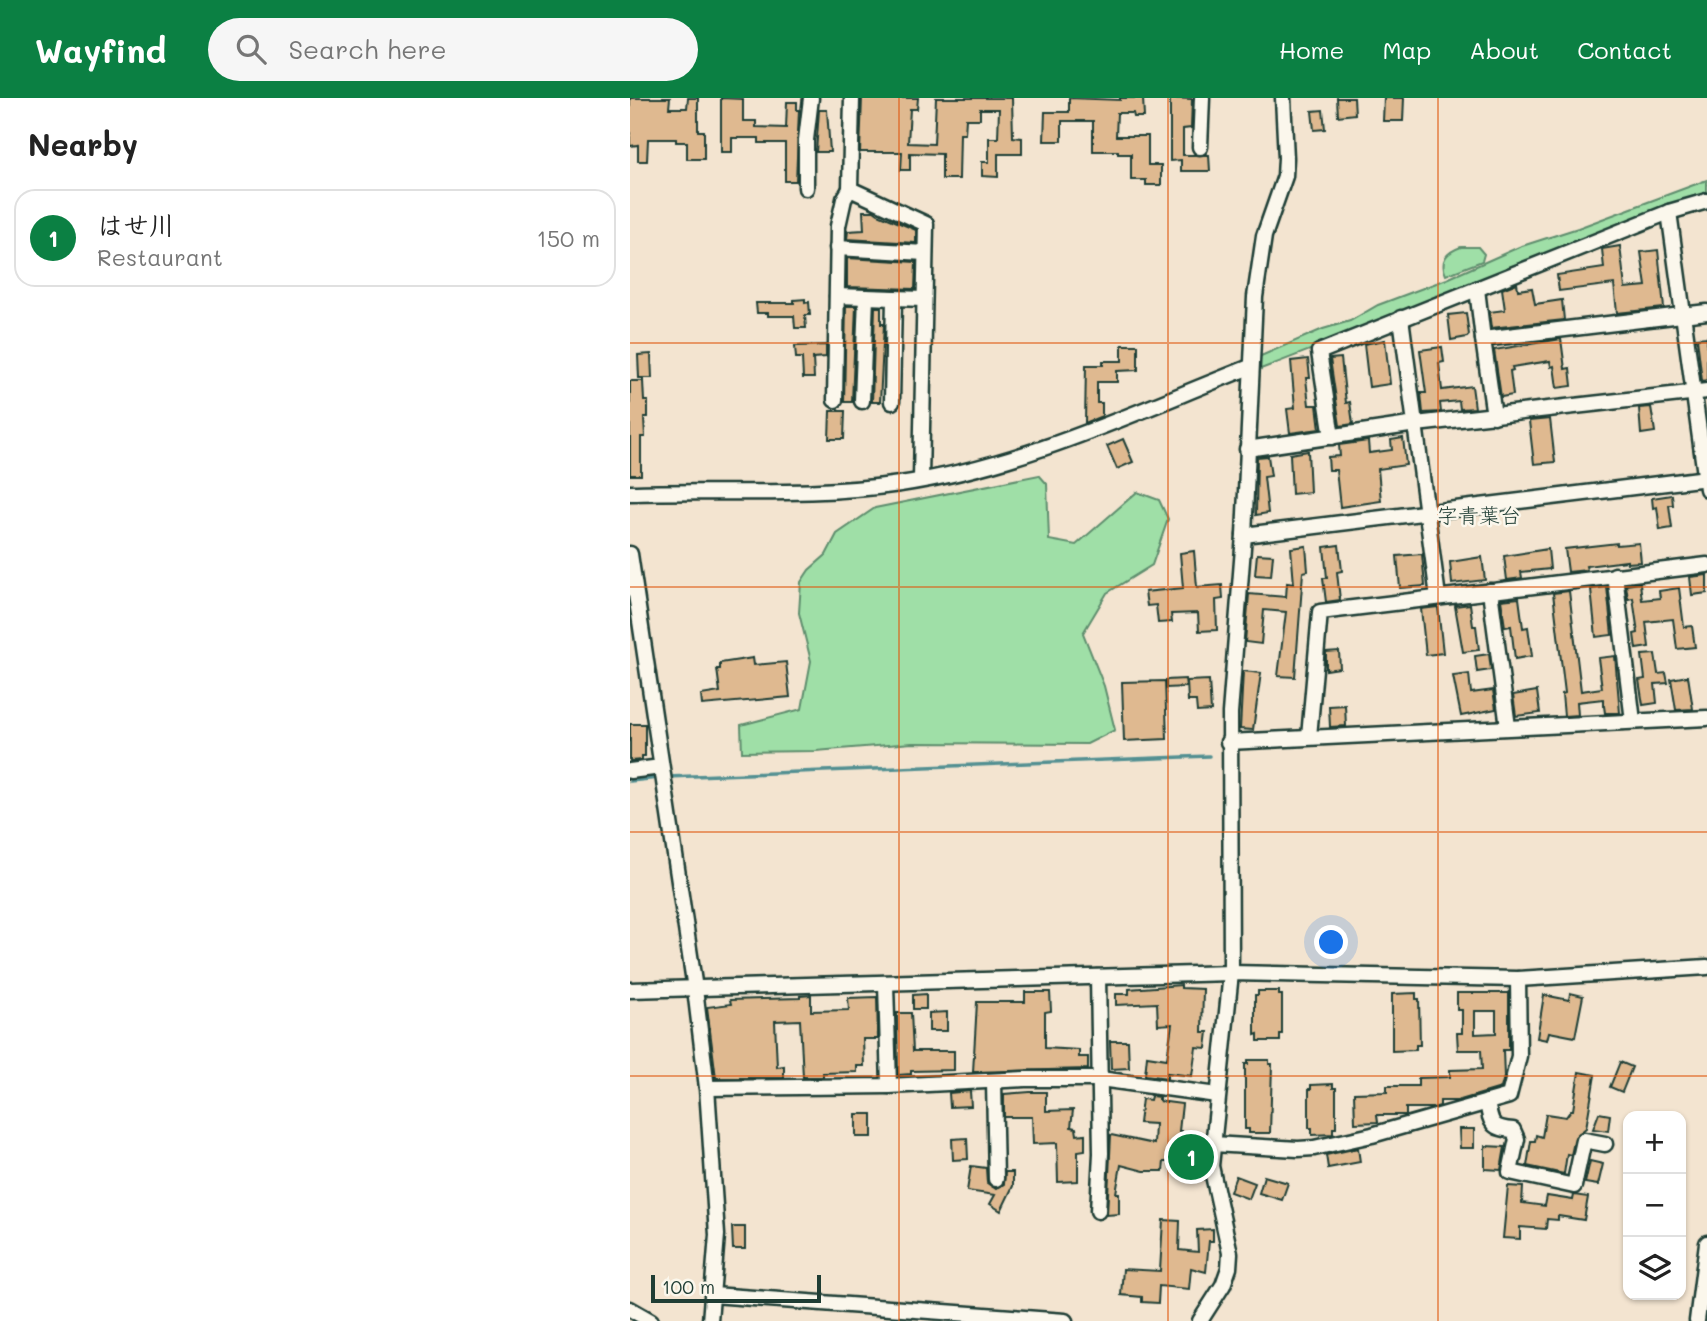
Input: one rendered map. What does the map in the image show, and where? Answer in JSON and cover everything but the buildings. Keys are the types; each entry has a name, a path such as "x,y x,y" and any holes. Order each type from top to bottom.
{"street":[{"path":"806,188 806,140 811,98"},
{"path":"835,400 837,248 840,213 850,189 852,98"},
{"path":"1200,148 1202,98"},
{"path":"1200,1321 1223,1285 1229,1268 1230,1253 1211,1166 1230,973 1228,742 1244,536 1255,297 1264,236 1285,176 1283,98"},
{"path":"850,189 926,224 921,480"},
{"path":"1332,437 1319,352 1669,212 1707,201"},
{"path":"1244,536 1427,512 1707,482 1700,392 1669,212"},
{"path":"837,248 925,253"},
{"path":"1477,289 1494,416"},
{"path":"836,296 923,299"},
{"path":"862,401 866,298"},
{"path":"891,402 894,299"},
{"path":"1483,340 1707,312"},
{"path":"1401,318 1438,597"},
{"path":"630,493 840,490 921,480 1016,459 1251,367"},
{"path":"1247,449 1416,424 1700,392"},
{"path":"630,554 695,989 707,1088 717,1235 710,1321"},
{"path":"1309,737 1320,612 1707,565"},
{"path":"1615,575 1633,721"},
{"path":"1490,591 1508,727"},
{"path":"1228,742 1707,718"},
{"path":"630,771 661,767"},
{"path":"630,990 1230,973 1518,979 1707,967"},
{"path":"1098,977 1101,1153 1098,1211"},
{"path":"1213,1144 1314,1148 1371,1135 1509,1096 1520,1056 1518,979"},
{"path":"886,984 889,1086"},
{"path":"707,1088 889,1086 1025,1079 1100,1079 1217,1095"},
{"path":"995,1082 996,1179"},
{"path":"1487,1102 1490,1121 1498,1129 1513,1130 1517,1139 1510,1172 1574,1186 1584,1140 1605,1144"},
{"path":"1697,1321 1707,1243"},
{"path":"712,1295 1065,1321"},
{"path":"630,1308 650,1321"}],"green space":[{"path":"1707,180 1707,197 1253,372 1254,359 1323,329 1350,321 1378,305 1447,279 1519,247"},
{"path":"1461,247 1478,247 1484,254 1482,261 1446,275 1443,265 1446,257"},
{"path":"1039,475 1047,484 1049,540 1076,545 1137,492 1159,500 1168,519 1152,565 1107,593 1083,633 1104,686 1115,730 1087,744 912,743 816,751 742,752 741,725 802,709 811,661 799,613 801,582 809,570 826,555 837,534 875,508"}],"waterway":[{"path":"667,777 1209,756"},
{"path":"630,781 659,778"}],"place":[{"name":"はせ川","path":"1191,1157"}],"district":[{"name":"字青葉台","path":"1479,514"}]}
